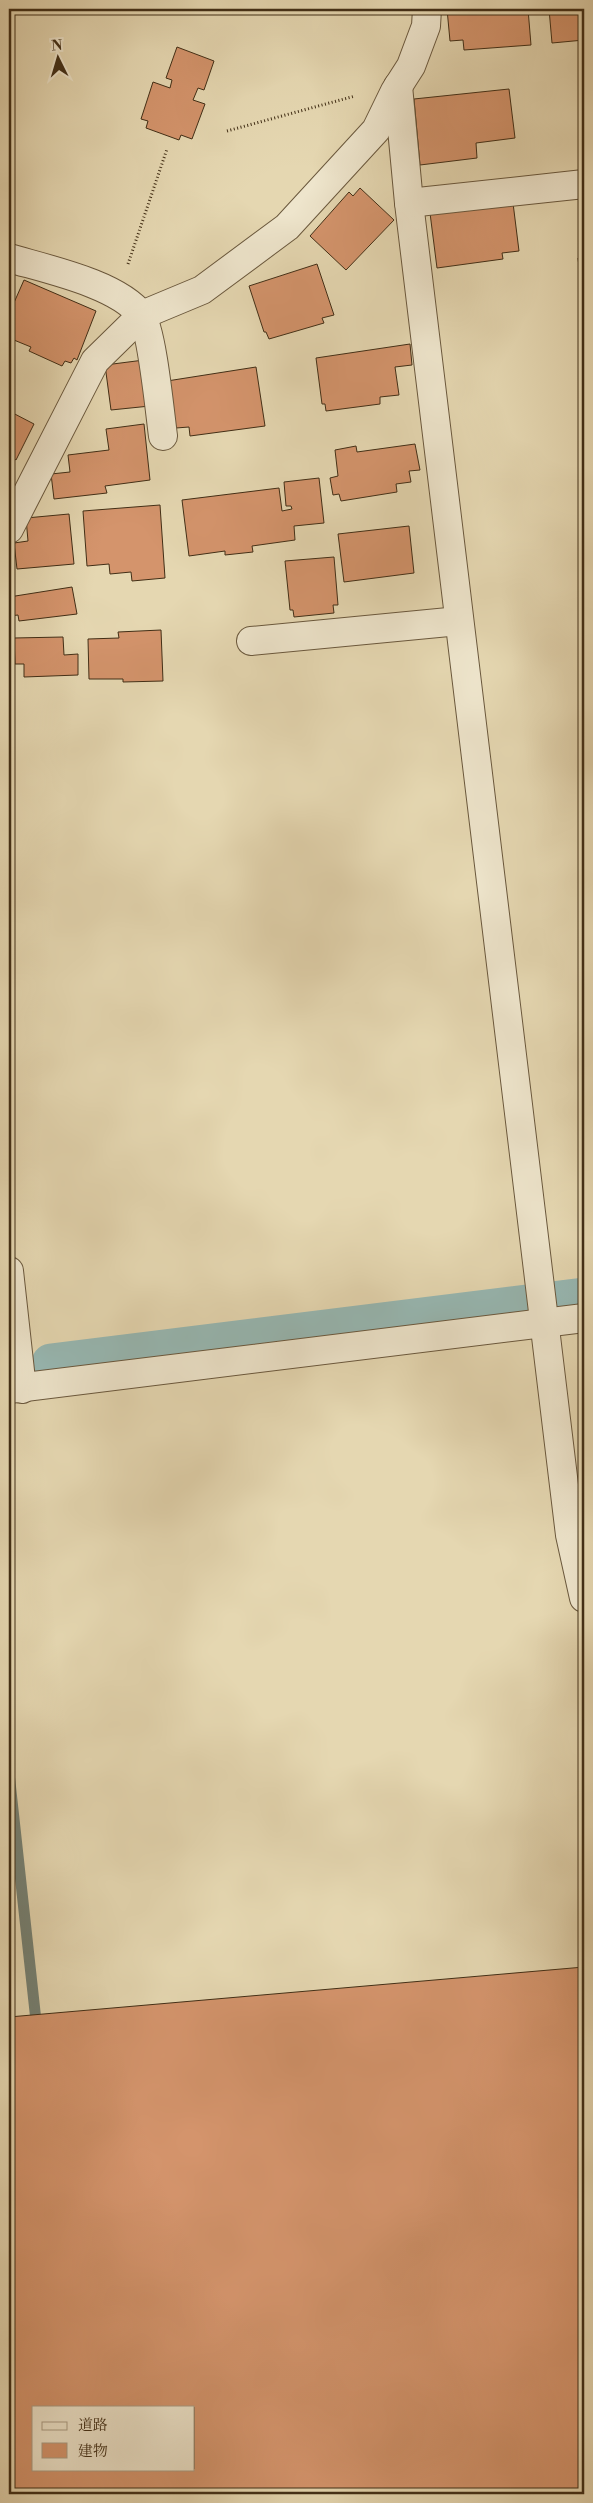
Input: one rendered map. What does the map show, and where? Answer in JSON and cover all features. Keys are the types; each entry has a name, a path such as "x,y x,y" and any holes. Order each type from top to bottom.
{"street":[{"path":"9,528 95,361 142,315 202,290 287,227 376,130 397,88 411,66 426,26 427,9"},
{"path":"397,88 459,622 570,1535 584,1598"},
{"path":"409,203 584,184"},
{"path":"9,258 111,290 142,315 150,344 162,436"},
{"path":"251,642 459,622"},
{"path":"9,1271 15,1389 584,1318"}],"path":[{"path":"228,131 363,94 397,88"},
{"path":"117,295 167,149"}],"building":[{"path":"447,9 528,9 531,45 464,50 463,40 450,41"},
{"path":"549,9 584,9 584,40 552,43"},
{"path":"177,47 214,61 204,90 198,88 193,100 205,104 192,139 181,135 179,140 146,128 148,121 141,119 153,82 170,88 172,80 166,78"},
{"path":"509,89 515,138 476,143 477,158 420,165 414,99"},
{"path":"360,188 394,220 346,270 310,236 349,192 353,196"},
{"path":"513,203 519,251 502,253 503,259 437,268 430,213"},
{"path":"584,257 584,294 582,294 578,258"},
{"path":"317,264 334,315 322,318 324,323 269,339 266,332 264,332 249,286"},
{"path":"24,280 96,311 77,360 74,358 71,363 65,361 62,366 29,351 31,347 9,338 9,314"},
{"path":"410,344 412,365 395,367 399,395 380,397 380,404 326,411 325,404 322,404 316,358"},
{"path":"144,360 150,406 111,410 105,365"},
{"path":"256,367 265,426 190,436 189,427 176,428 167,381"},
{"path":"9,411 34,424 16,460 9,455"},
{"path":"144,424 150,480 105,486 107,493 54,499 51,474 70,472 68,455 109,450 106,429"},
{"path":"415,444 420,470 409,471 411,482 396,484 397,492 341,501 339,494 333,495 330,478 338,476 335,450 356,446 357,452"},
{"path":"319,478 324,523 294,526 295,540 252,546 253,552 225,555 225,551 189,556 182,500 279,488 282,511 292,509 291,506 286,506 284,482"},
{"path":"160,505 165,578 132,581 131,572 110,574 109,564 87,566 83,511"},
{"path":"69,514 74,564 17,569 14,543 28,541 26,518"},
{"path":"409,526 414,573 344,582 338,534"},
{"path":"334,557 338,605 333,605 334,613 294,617 293,610 290,610 285,561"},
{"path":"72,587 77,614 19,621 18,615 9,616 9,597"},
{"path":"161,630 163,681 123,682 123,679 89,679 88,639 119,638 118,632"},
{"path":"63,637 64,655 78,654 78,675 24,677 24,664 15,664 14,638"},
{"path":"584,1967 584,2494 9,2494 9,2017"}],"waterway":[{"path":"51,1363 584,1297"},
{"path":"9,1773 37,2030"}]}
